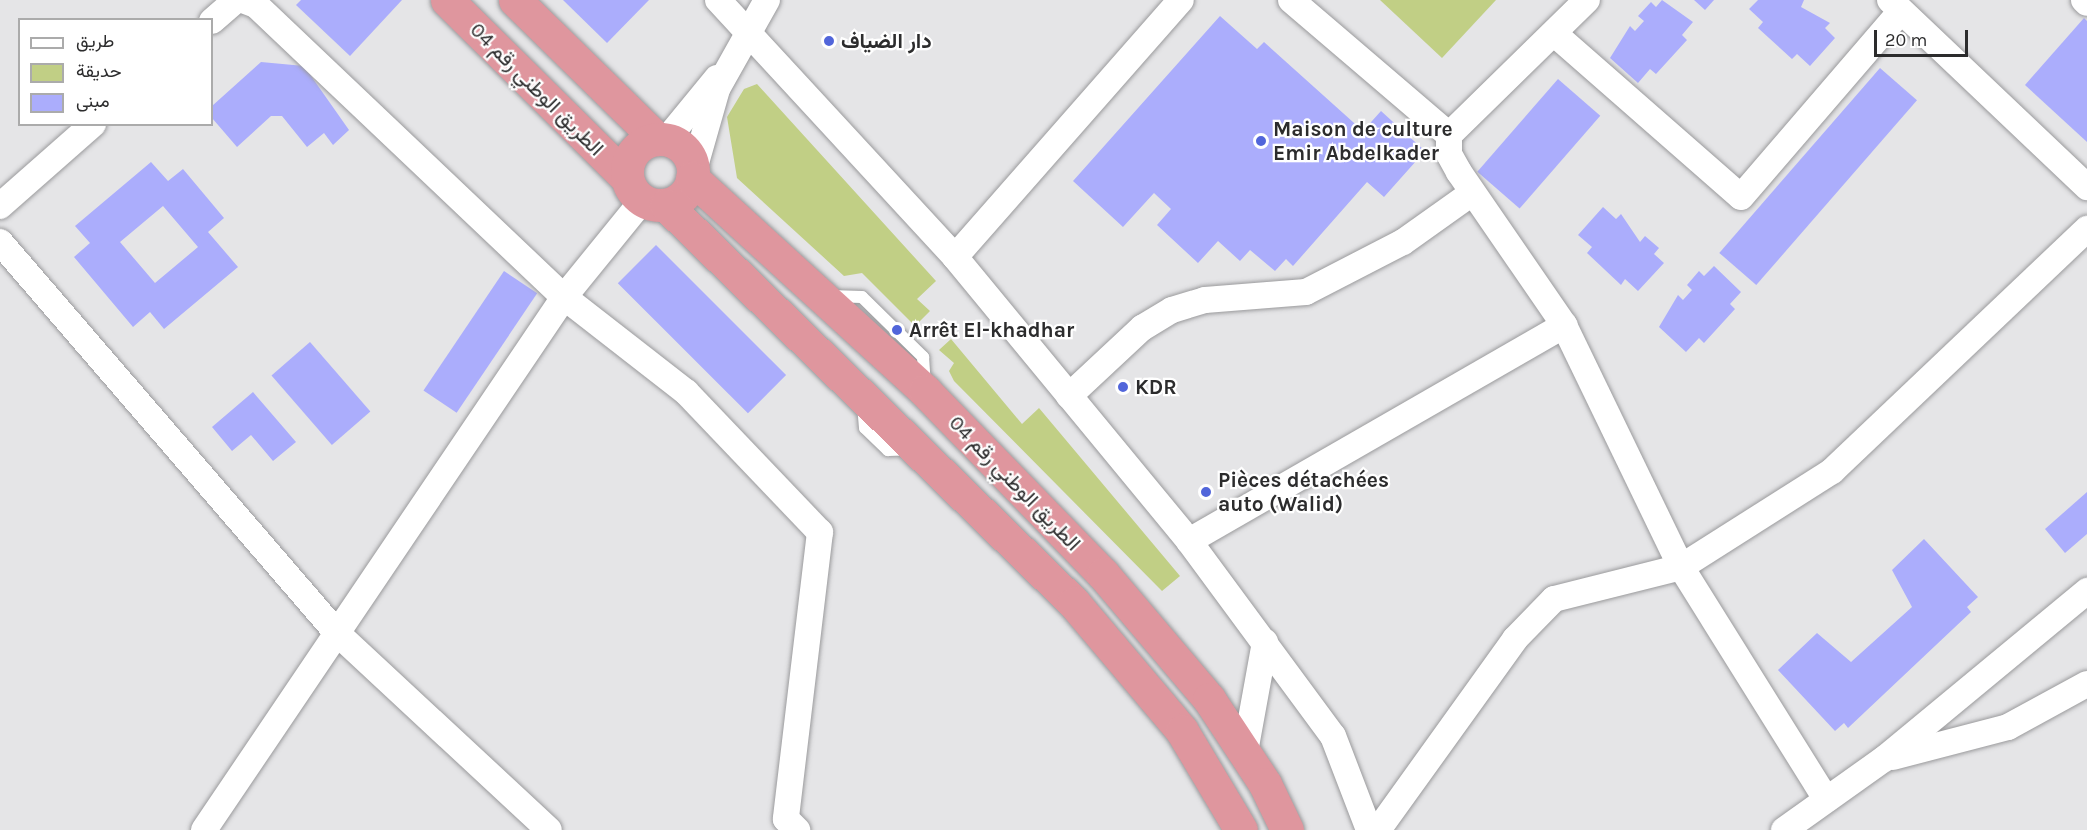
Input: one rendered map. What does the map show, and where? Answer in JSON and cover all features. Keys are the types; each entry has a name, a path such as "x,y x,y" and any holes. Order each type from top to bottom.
{"highway":[{"name":"الطريق الوطني رقم 04","path":"447,0 645,195 920,447 1074,603 1144,684 1213,776 1241,830"},
{"path":"515,0 662,139 686,149 693,174 679,201 645,195 633,152 662,139"},
{"name":"الطريق الوطني رقم 04","path":"693,174 925,391 1104,574 1209,699 1245,752 1287,830"}],"street":[{"path":"213,20 236,0"},
{"path":"243,0 256,5 564,297 686,392 820,532 786,819 797,830"},
{"path":"718,0 748,28 955,257 1189,542 1265,642 1332,736 1369,830"},
{"path":"693,174 728,67 748,28 767,0"},
{"path":"955,257 1181,0"},
{"path":"1291,0 1449,135"},
{"path":"1587,0 1557,36 1449,135 1449,154 1472,193 1564,325 1681,567 1826,800"},
{"path":"2084,0 2087,3"},
{"path":"1557,36 1741,197 1895,5 2087,187"},
{"path":"662,139 728,67"},
{"path":"0,206 91,126"},
{"path":"1069,396 1142,328 1172,310 1205,300 1306,292 1403,242 1472,193"},
{"path":"204,830 564,297 645,195"},
{"path":"1378,830 1515,639 1554,599 1681,567 1832,471 2087,229"},
{"path":"0,242 337,633 549,830"},
{"path":"1189,542 1564,325"},
{"path":"1784,830 1884,759 2087,591"},
{"path":"1245,752 1265,642"},
{"path":"1884,759 2008,727 2087,684"}],"green space":[{"path":"1380,0 1496,0 1442,58"},
{"path":"757,84 936,281 917,299 930,311 915,326 862,273 844,276 737,178 727,117 744,89"},
{"path":"951,339 1022,424 1039,408 1180,576 1162,591 954,381 949,371 954,363 939,350"}],"building":[{"path":"301,0 402,0 350,56 296,5"},
{"path":"563,0 649,0 607,43"},
{"path":"1662,0 1693,22 1682,35 1687,40 1656,74 1650,69 1638,83 1610,58 1630,26 1635,31 1644,21 1638,16 1651,2 1656,7"},
{"path":"1694,0 1714,0 1705,10"},
{"path":"1758,0 1804,0 1801,7 1830,23 1825,28 1835,38 1810,66 1797,54 1792,59 1758,28 1763,22 1749,9"},
{"name":"Maison de culture Emir Abdelkader","path":"1220,16 1257,49 1264,42 1363,131 1381,111 1425,151 1384,197 1367,182 1293,266 1286,259 1275,271 1250,250 1240,261 1218,241 1198,263 1157,225 1171,209 1154,193 1123,227 1073,181"},
{"path":"2084,18 2087,21 2087,142 2025,85"},
{"path":"261,62 304,66 349,130 333,145 324,133 307,147 282,116 271,116 237,147 213,119 213,105"},
{"path":"1880,68 1917,100 1756,285 1719,253"},
{"path":"1558,79 1600,116 1520,209 1477,172"},
{"path":"151,162 168,181 183,169 224,218 208,232 238,267 164,329 150,312 133,327 74,257 90,243 75,226","holes":["163,206 198,247 155,283 120,242"]},
{"path":"1603,207 1616,219 1621,214 1640,242 1645,236 1659,248 1654,254 1664,263 1638,291 1625,279 1621,285 1587,253 1592,247 1578,235"},
{"path":"656,245 786,375 748,413 618,283"},
{"path":"1714,266 1741,292 1730,304 1735,309 1704,343 1699,338 1686,352 1659,327 1678,295 1683,300 1692,290 1687,285 1699,271 1704,276"},
{"path":"504,271 537,293 457,413 423,390"},
{"path":"310,342 370,411 332,445 272,375"},
{"path":"253,392 296,442 273,461 251,435 232,451 212,427"},
{"path":"2087,492 2087,534 2065,553 2045,529"},
{"path":"1924,539 1978,597 1967,607 1971,612 1848,728 1844,723 1835,731 1778,670 1817,633 1851,662 1912,607 1892,570"}],"place":[{"name":"دار الضياف","path":"829,41"},
{"name":"Maison de culture Emir Abdelkader","path":"1261,141"},
{"name":"Arrêt El-khadhar","path":"897,330"},
{"name":"KDR","path":"1123,387"},
{"name":"Pièces détachées auto (Walid)","path":"1206,492"}]}
